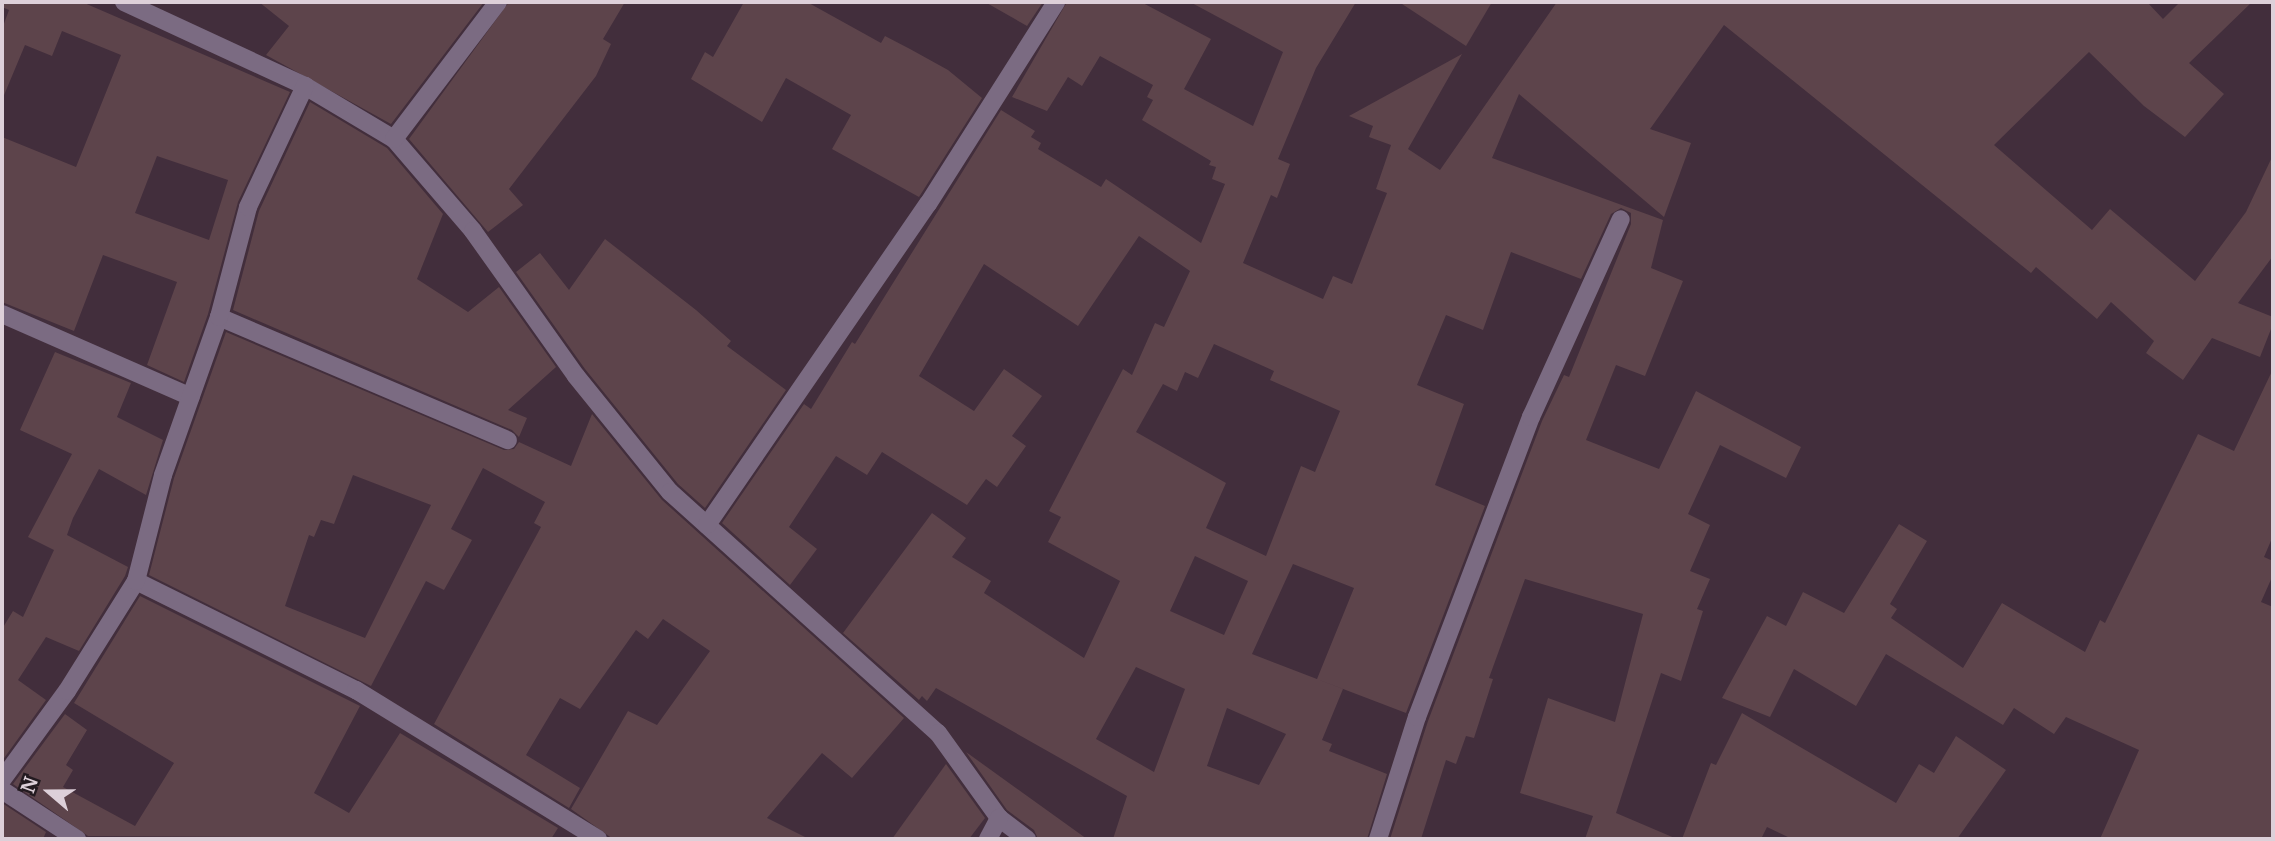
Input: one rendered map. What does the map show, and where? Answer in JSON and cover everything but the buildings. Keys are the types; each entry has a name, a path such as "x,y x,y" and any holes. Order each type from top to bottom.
{"street":[{"path":"124,2 305,86 394,139 473,231 602,408 670,492 937,733 999,818 1027,839"},
{"path":"394,139 498,2"},
{"path":"707,525 928,204 1056,2"},
{"path":"2,780 67,691 136,581 163,475 219,317 248,206 305,86"},
{"path":"1378,839 1417,717 1531,417 1621,219"},
{"path":"2,314 191,397"},
{"path":"219,317 508,440"},
{"path":"136,581 356,690 598,839"},
{"path":"2,790 69,837"},
{"path":"988,839 999,818"}]}
